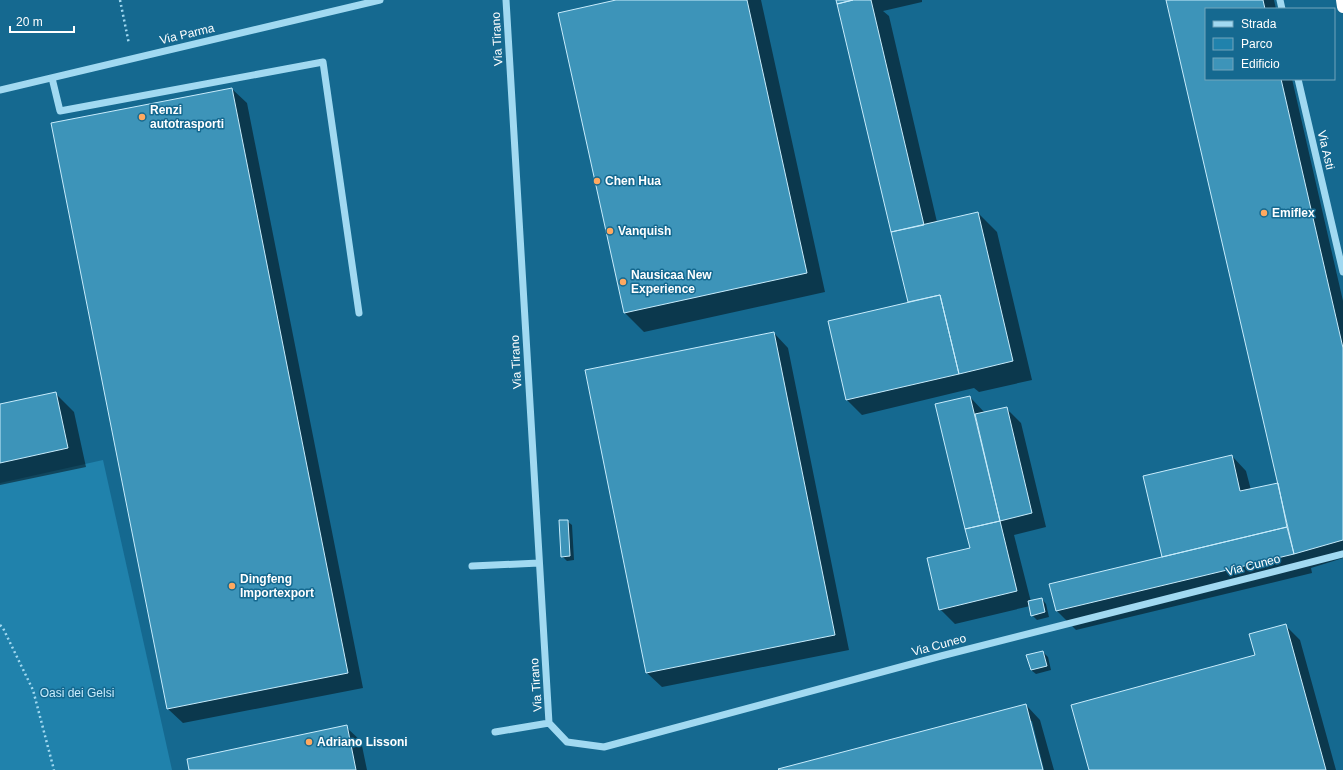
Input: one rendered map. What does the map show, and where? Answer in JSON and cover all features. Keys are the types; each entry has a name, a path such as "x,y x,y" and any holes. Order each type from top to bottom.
{"highway":[{"path":"1342,0 1343,7"}],"street":[{"name":"Via Parma","path":"0,90 380,0"},
{"name":"Via Tirano","path":"506,0 549,723"},
{"path":"52,78 60,111 323,62 359,313"},
{"name":"Via Asti","path":"1298,80 1343,272"},
{"name":"Via Cuneo","path":"549,723 567,742 604,747 941,656 1343,554"},
{"path":"472,566 539,564"},
{"path":"494,732 549,723"}],"path":[{"path":"120,0 130,46"},
{"path":"0,625 3,628 33,690 54,770"}],"green space":[{"name":"Oasi dei Gelsi","path":"103,460 172,770 0,770 0,483"}],"building":[{"path":"616,0 747,0 807,273 624,313 558,13"},
{"path":"836,0 853,0 837,4"},
{"path":"853,0 871,0 924,225 891,232 837,4"},
{"name":"Emiflex","path":"1166,0 1263,0 1265,8 1205,8 1205,80 1281,80 1343,348 1343,540 1294,554"},
{"path":"232,88 348,673 167,709 51,123"},
{"path":"978,212 1013,361 959,374 940,295 908,302 891,232"},
{"path":"940,295 959,374 846,400 828,321"},
{"path":"774,332 835,635 646,673 585,370"},
{"path":"56,392 68,448 0,463 0,404"},
{"path":"970,396 1000,521 965,529 935,404"},
{"path":"1007,407 1032,513 1000,521 975,414"},
{"path":"1232,455 1240,491 1278,483 1287,527 1162,557 1143,476"},
{"path":"559,520 568,520 570,556 561,557"},
{"path":"1000,521 1017,591 939,610 927,558 970,548 965,529"},
{"path":"1287,527 1294,554 1056,611 1049,584"},
{"path":"1042,598 1045,612 1031,616 1028,601"},
{"path":"1286,624 1326,770 1089,770 1071,705 1255,655 1249,634"},
{"path":"1043,651 1047,666 1031,670 1026,655"},
{"path":"1026,704 1043,770 778,769"},
{"name":"Adriano Lissoni","path":"347,725 356,770 189,770 187,759"}],"place":[{"name":"Renzi autotrasporti","path":"142,117"},
{"name":"Chen Hua","path":"597,181"},
{"name":"Emiflex","path":"1264,213"},
{"name":"Vanquish","path":"610,231"},
{"name":"Nausicaa New Experience","path":"623,282"},
{"name":"Dingfeng Importexport","path":"232,586"},
{"name":"Adriano Lissoni","path":"309,742"}]}
